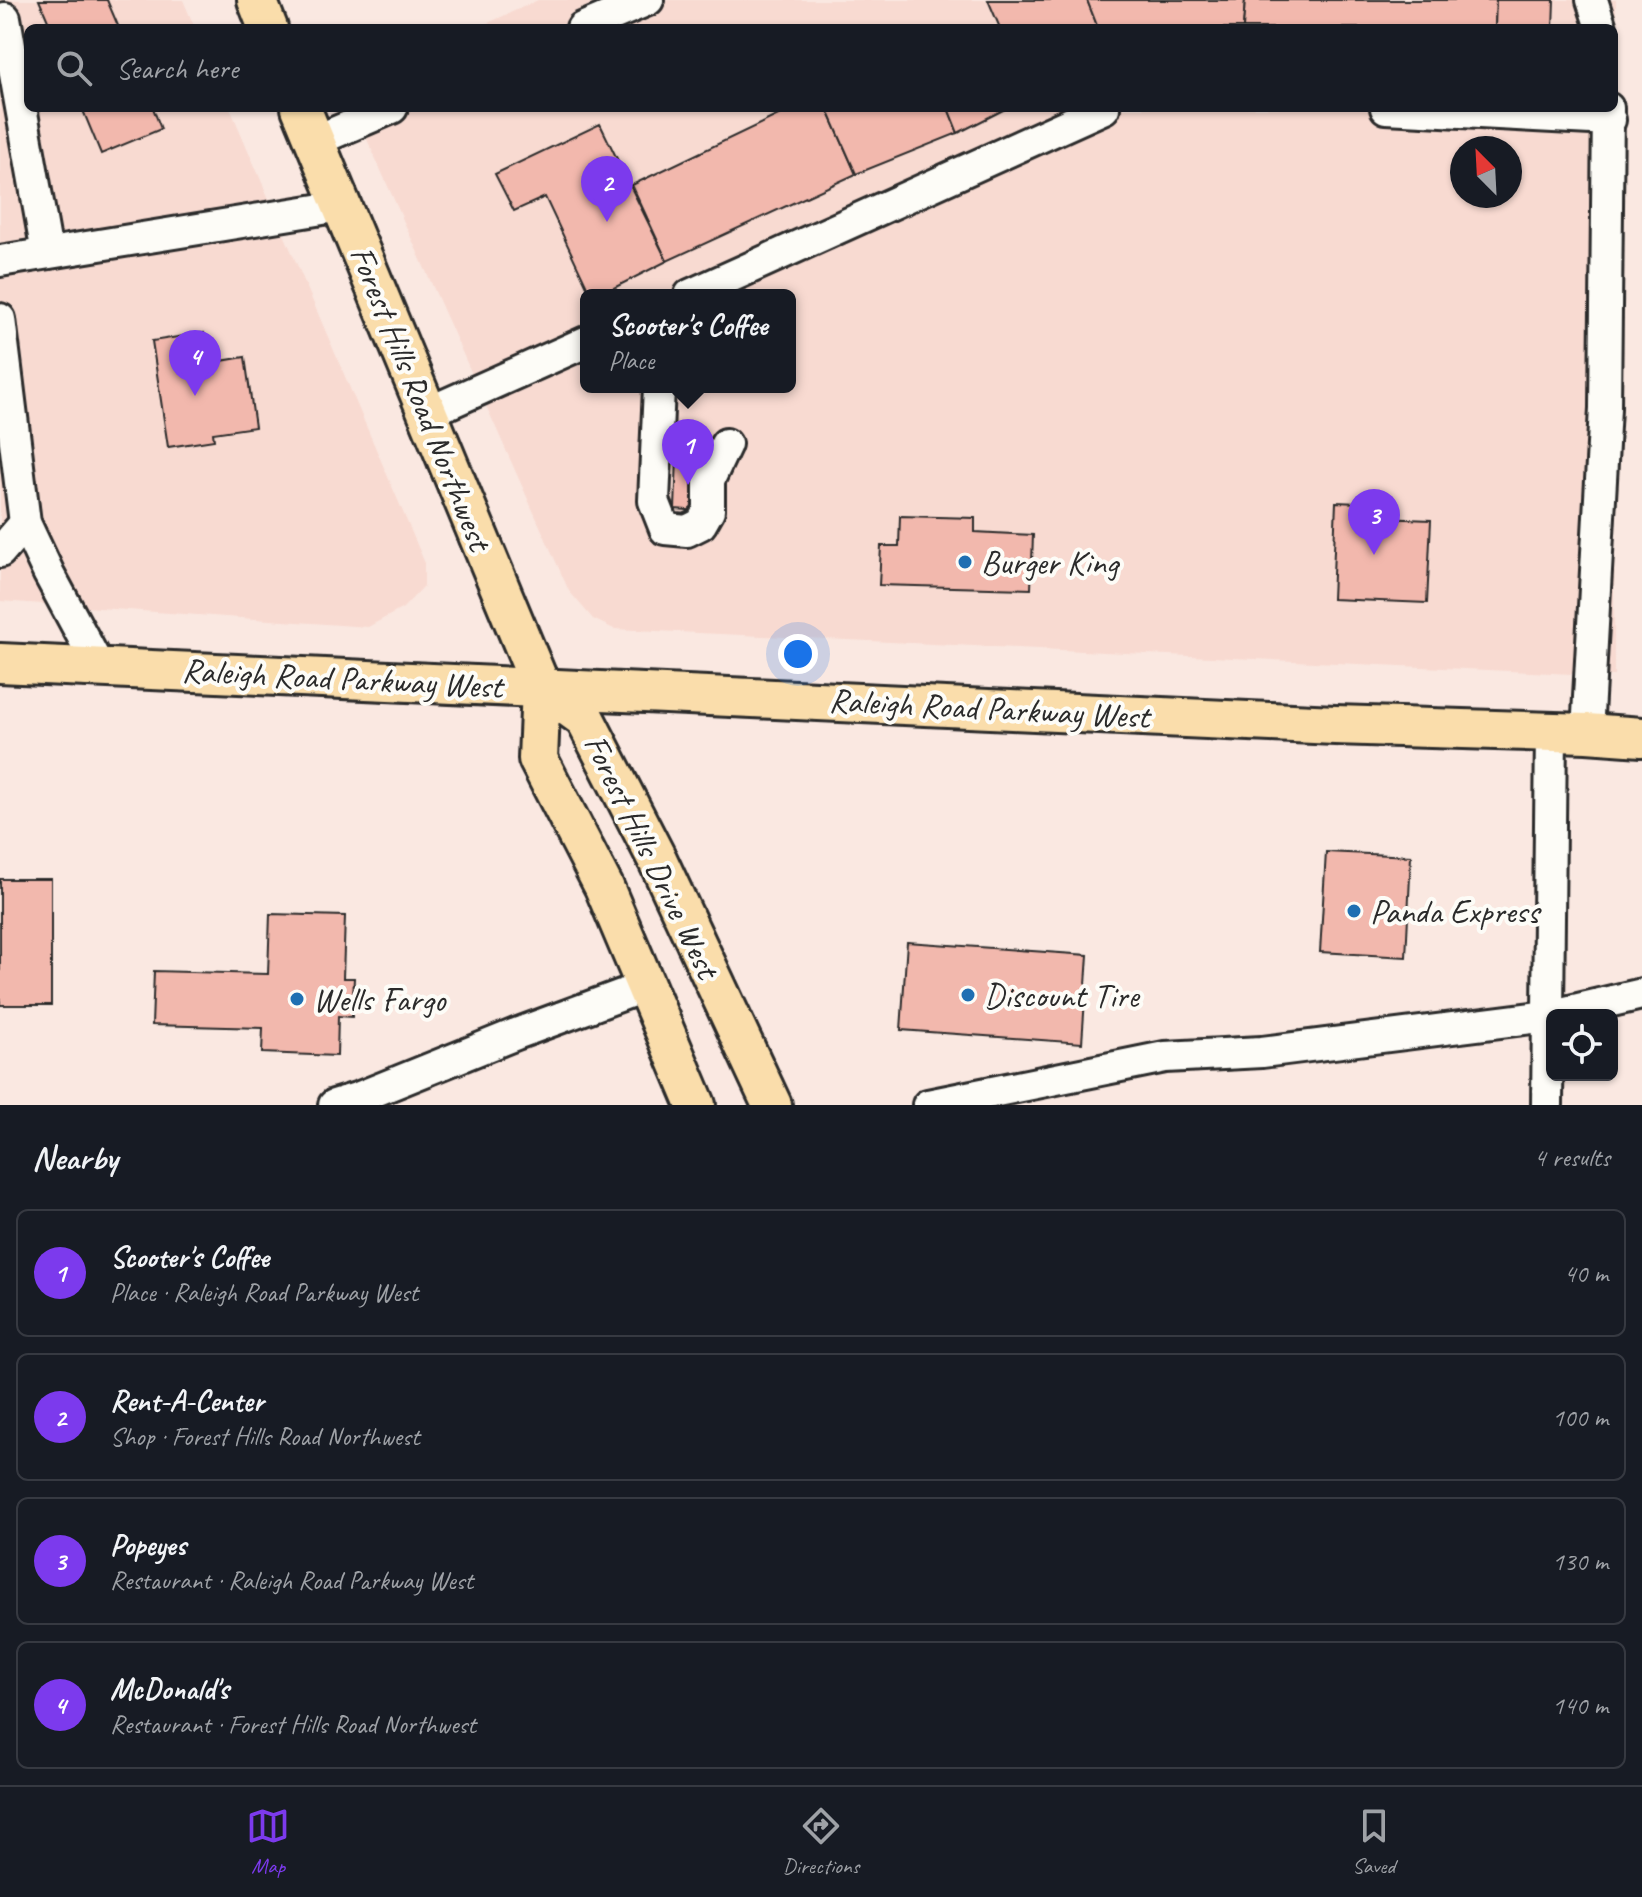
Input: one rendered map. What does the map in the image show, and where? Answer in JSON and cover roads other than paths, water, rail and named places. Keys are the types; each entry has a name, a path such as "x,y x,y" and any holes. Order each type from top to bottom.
{"main road":[{"path":"257,0 266,24"},
{"name":"Forest Hills Road Northwest","path":"308,125 541,687"},
{"name":"Raleigh Road Parkway West","path":"0,663 1642,737"},
{"name":"Forest Hills Drive West","path":"541,687 538,759 604,887 696,1105"},
{"name":"Forest Hills Drive West","path":"541,687 585,719 658,861 772,1105"}],"lane":[{"path":"591,24 648,0"},
{"path":"1592,0 1600,24"},
{"path":"0,20 5,18 47,253"},
{"path":"308,125 372,112"},
{"path":"703,289 1095,112"},
{"path":"1535,112 1609,114 1605,408 1569,732 1549,1009"},
{"path":"0,261 341,206"},
{"path":"0,319 25,523 99,667"},
{"path":"427,413 580,345"},
{"path":"659,393 654,501 665,529 687,531 701,524 709,510 709,480 726,444"},
{"path":"0,552 25,523"},
{"path":"334,1105 646,986"},
{"path":"1578,1009 1642,994"},
{"path":"928,1105 1165,1057 1262,1052 1546,1016"},
{"path":"1547,1081 1547,1105"}],"place":[{"name":"Rent-A-Center","path":"607,222"},
{"name":"McDonald's","path":"195,396"},
{"name":"Scooter's Coffee","path":"688,485"},
{"name":"Popeyes","path":"1374,555"},
{"name":"Burger King","path":"965,562"},
{"name":"Panda Express","path":"1354,911"},
{"name":"Discount Tire","path":"968,995"},
{"name":"Wells Fargo","path":"297,999"}]}
